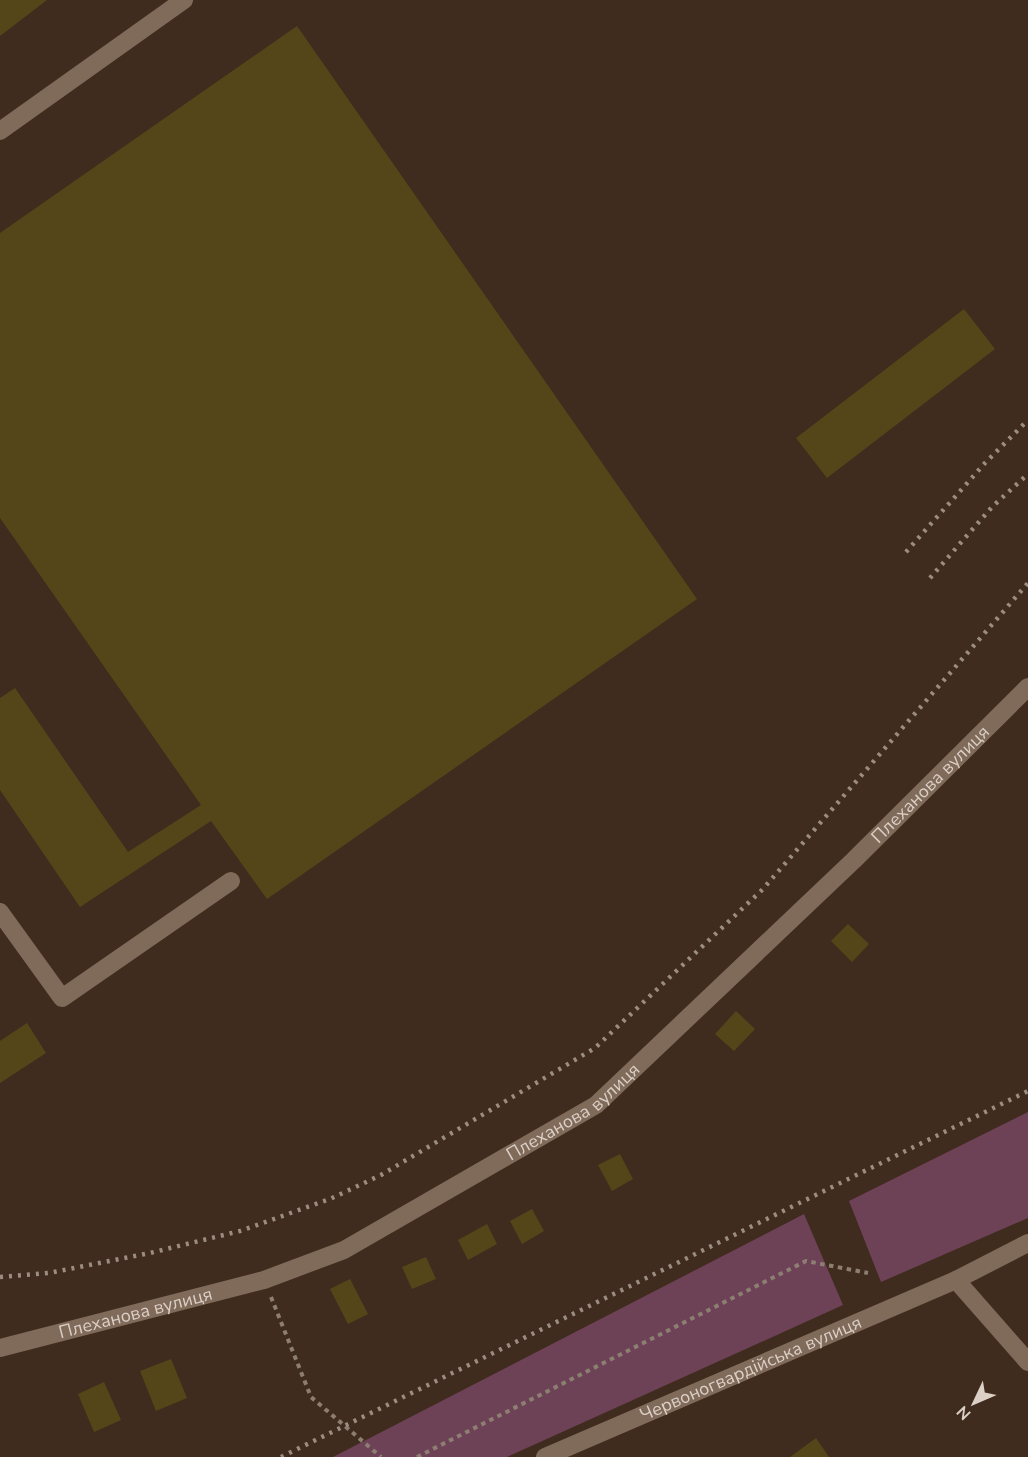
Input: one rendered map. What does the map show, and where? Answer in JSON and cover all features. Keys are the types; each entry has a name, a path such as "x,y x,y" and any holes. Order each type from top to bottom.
{"street":[{"path":"0,131 184,0"},
{"name":"Плеханова вулиця","path":"0,1348 264,1280 344,1250 597,1105 854,860 1028,687"},
{"path":"0,912 62,998 231,881"},
{"name":"Червоногвардійська вулиця","path":"553,1455 956,1280 1028,1243"},
{"path":"956,1280 1028,1362"}],"path":[{"path":"417,1457 806,1261 868,1273"},
{"path":"264,1280 311,1397 381,1457"}],"shaded area":[{"path":"1028,1112 1028,1218 881,1282 849,1201"},
{"path":"804,1214 843,1305 507,1457 333,1457"}],"building":[{"path":"0,0 47,0 0,36"},
{"path":"297,26 697,599 267,899 211,821 80,907 0,790 0,698 15,688 128,852 201,805 0,518 0,233"},
{"path":"964,309 995,349 827,478 796,438"},
{"path":"848,924 869,944 852,962 831,941"},
{"path":"736,1011 755,1029 734,1051 715,1034"},
{"path":"27,1023 46,1053 0,1083 0,1041"},
{"path":"620,1154 633,1179 612,1191 598,1165"},
{"path":"532,1209 544,1231 522,1244 510,1221"},
{"path":"487,1224 497,1244 468,1260 458,1240"},
{"path":"426,1257 436,1279 412,1289 402,1267"},
{"path":"350,1279 368,1314 348,1324 330,1289"},
{"path":"171,1359 187,1398 156,1411 140,1371"},
{"path":"104,1382 121,1420 94,1432 78,1394"},
{"path":"816,1438 829,1457 790,1457"}],"railway":[{"path":"906,552 985,463 1028,420"},
{"path":"930,578 992,507 1028,474"},
{"path":"0,1277 49,1273 150,1253 240,1231 330,1199 381,1175 595,1048 763,889 1028,583"},
{"path":"281,1457 1028,1091"}]}
